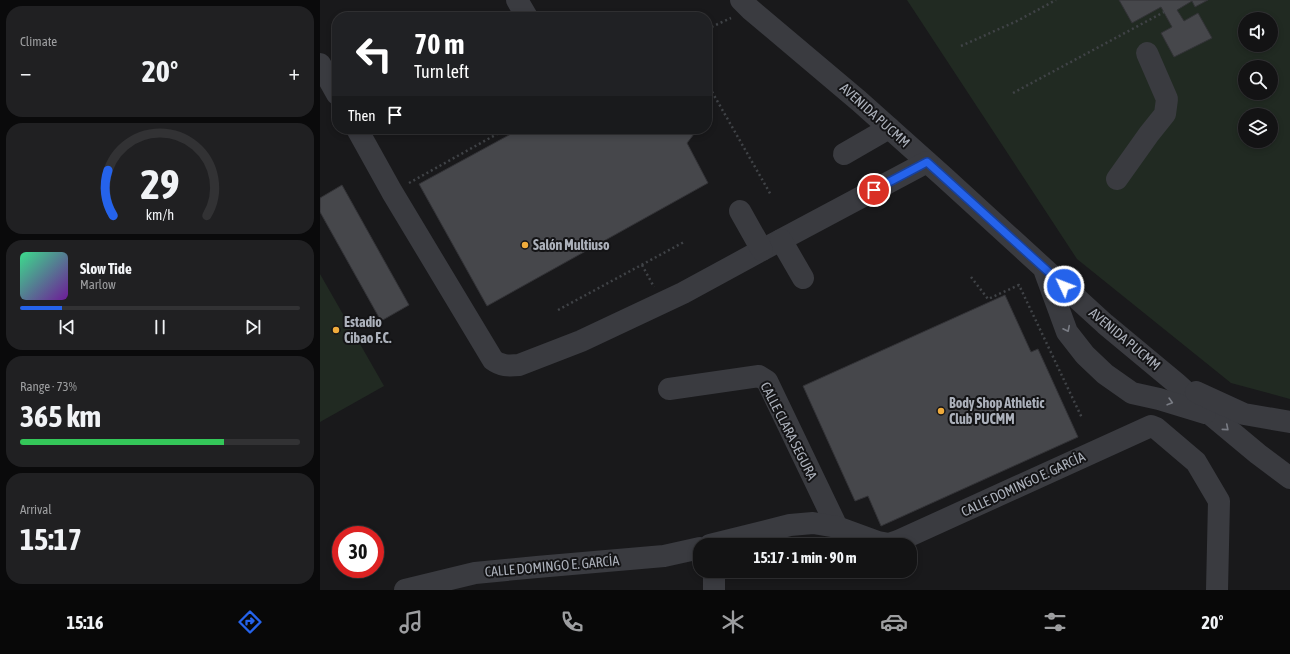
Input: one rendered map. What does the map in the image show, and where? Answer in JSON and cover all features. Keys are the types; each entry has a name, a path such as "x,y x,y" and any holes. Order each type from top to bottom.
{"street":[{"path":"517,0 524,12"},
{"name":"AVENIDA PUCMM","path":"741,3 847,90 1104,324 1176,383 1258,454 1290,478"},
{"path":"1117,179 1165,114 1167,99 1147,53"},
{"path":"320,64 332,85"},
{"path":"844,154 889,128"},
{"path":"360,134 392,192 493,360 500,365 510,366 519,365 581,341 684,293 927,162"},
{"path":"740,211 803,278"},
{"path":"1043,267 1067,332 1085,355 1105,374 1132,393 1159,399 1210,414"},
{"name":"CALLE CLARA SEGURA","path":"669,389 760,376 767,381 837,527"},
{"name":"AVENIDA PUCMM","path":"1176,383 1244,414 1290,422"},
{"name":"CALLE DOMINGO E. GARCÍA","path":"737,538 790,525 812,523 837,527 878,542 889,544 1151,426 1156,428 1196,462 1219,501 1217,590"},
{"name":"CALLE DOMINGO E. GARCÍA","path":"405,590 475,573 664,556 693,549"},
{"path":"714,578 714,590"}],"path":[{"path":"961,46 1056,0"},
{"path":"712,25 741,3"},
{"path":"1013,93 1164,12"},
{"path":"712,91 771,195"},
{"path":"392,192 497,134"},
{"path":"558,310 684,242"},
{"path":"971,277 988,299 1019,284 1082,418"}],"shaded area":[{"path":"907,0 1290,0 1290,399 1231,383 1077,259"},
{"name":"Estadio Cibao F.C.","path":"320,274 384,386 320,422"}],"building":[{"path":"1119,0 1208,0 1195,7 1192,1 1177,10 1184,21 1198,13 1212,38 1174,57 1161,33 1172,27 1161,7 1132,23"},
{"name":"Salón Multiuso","path":"511,134 694,134 687,143 708,183 487,306 419,184"},
{"path":"342,185 409,305 381,321 320,212 320,198"},
{"name":"Body Shop Athletic Club PUCMM","path":"1005,295 1031,352 1038,349 1078,437 881,526 868,496 855,501 803,386"}],"place":[{"name":"Salón Multiuso","path":"525,245"},
{"name":"Estadio Cibao F.C.","path":"336,330"},
{"name":"Body Shop Athletic Club PUCMM","path":"941,411"}],"route":[{"path":"874,190 927,162 1064,286"}]}
